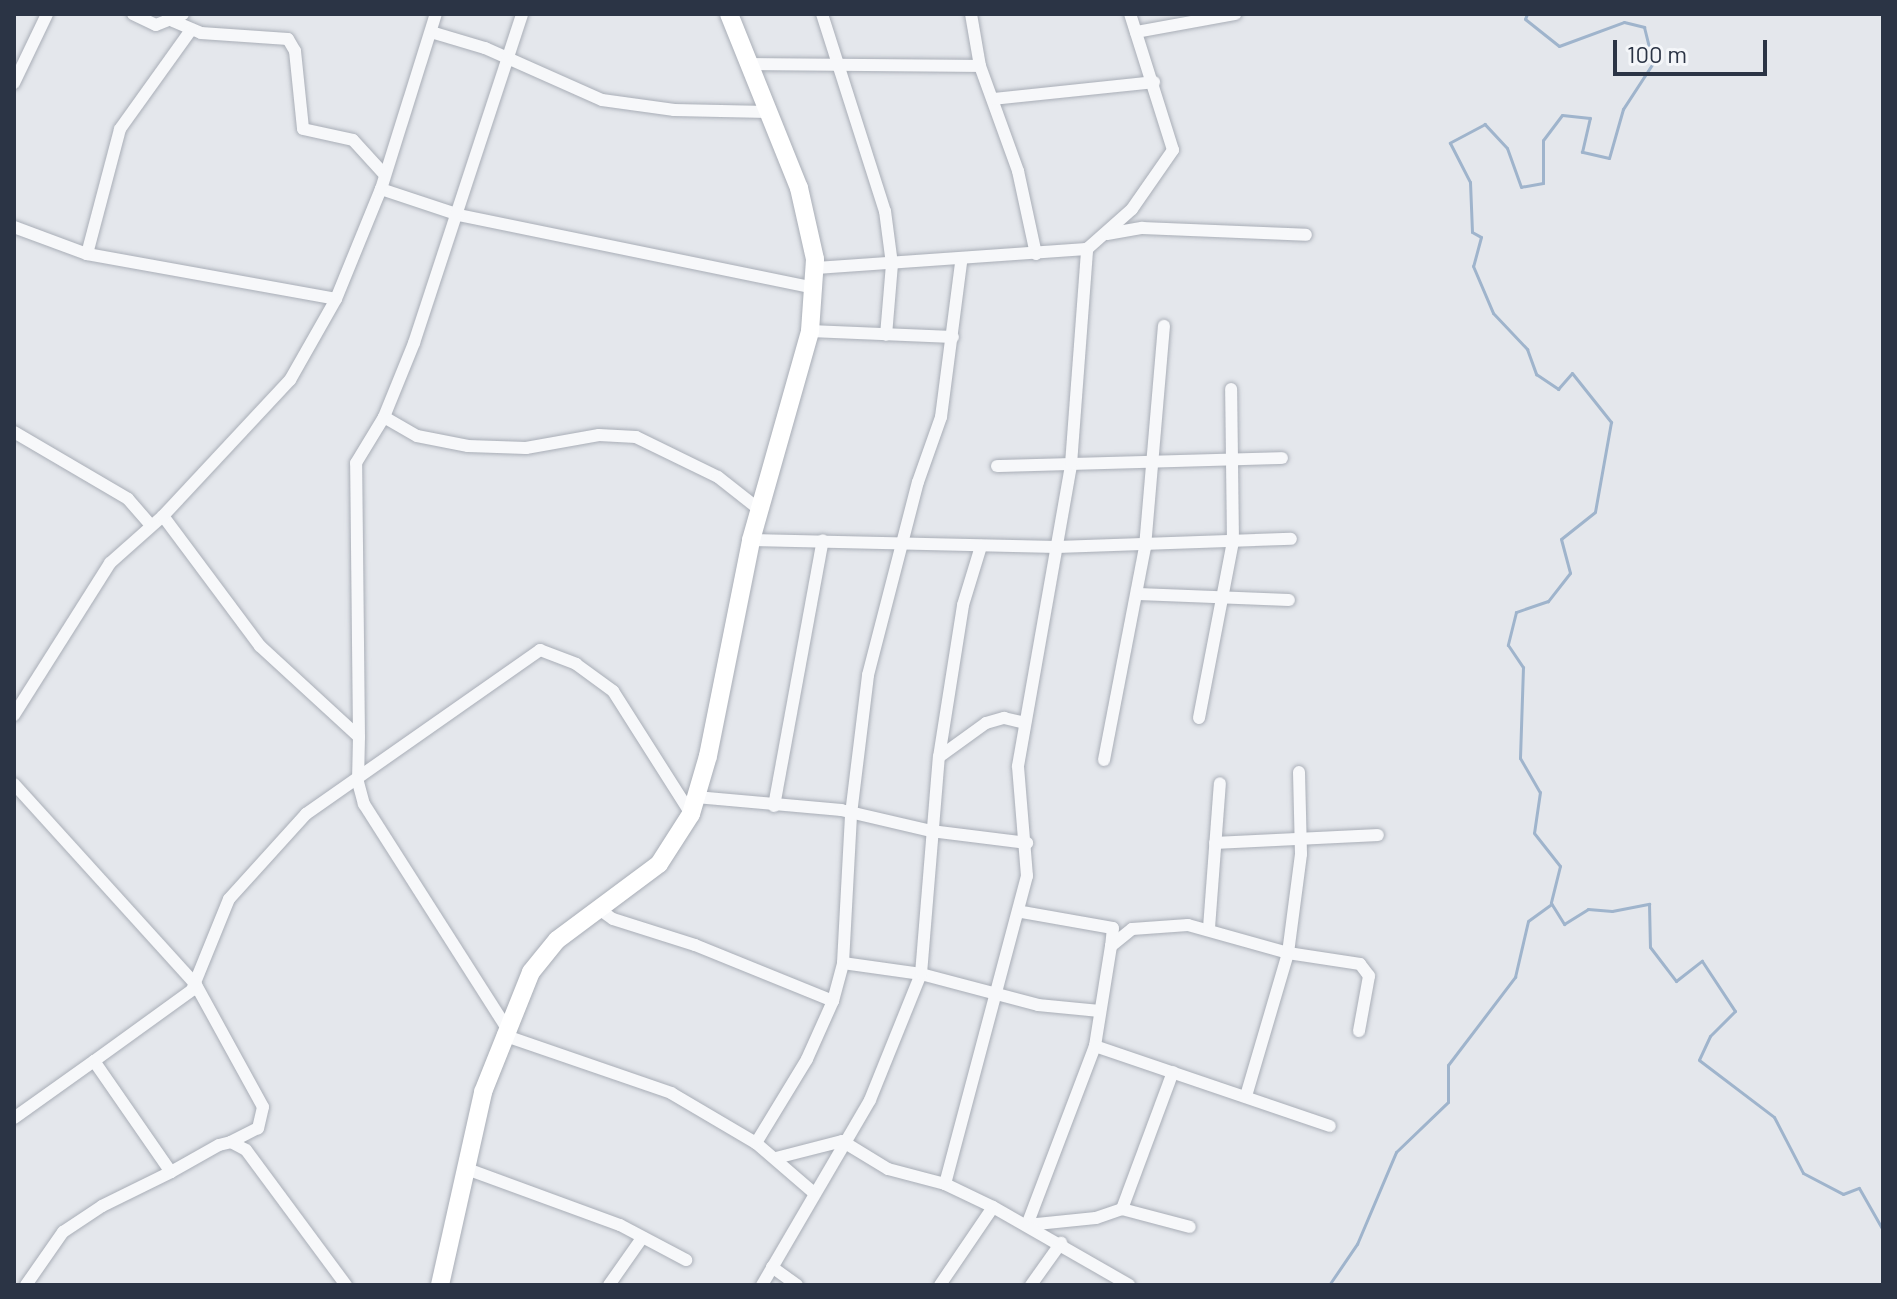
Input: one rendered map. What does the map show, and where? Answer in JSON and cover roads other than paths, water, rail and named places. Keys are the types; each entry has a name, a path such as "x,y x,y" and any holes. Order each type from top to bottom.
{"street":[{"path":"14,83 47,14"},
{"path":"133,14 156,25 178,17 191,30 288,39 295,51 303,129 353,140 385,175"},
{"path":"14,715 94,582 163,516 290,380 336,299 381,189 436,14"},
{"path":"522,14 459,215 384,417 361,448 355,477 358,782 370,815 504,1031 671,1093 756,1143 814,1193"},
{"path":"440,1285 483,1092 504,1031 542,956 659,864 694,806 751,540 810,331 816,288 815,268 799,188 729,14"},
{"path":"822,14 878,182 892,264 886,335"},
{"path":"971,14 980,66 1018,171 1036,254"},
{"path":"815,268 961,262 1087,249 1139,202 1173,150 1130,14"},
{"path":"1136,32 1235,14"},
{"path":"87,254 120,129 191,30"},
{"path":"431,32 509,59 602,100 674,110 768,112"},
{"path":"749,64 980,66"},
{"path":"993,99 1154,82"},
{"path":"381,189 459,215 816,288"},
{"path":"14,227 87,254 336,299"},
{"path":"1100,236 1142,228 1306,235"},
{"path":"945,1184 996,995 1022,912 1027,843 1018,766 1022,722 1071,464 1087,249"},
{"path":"756,1143 796,1079 833,1001 843,963 851,814 868,675 901,544 941,417 961,262"},
{"path":"1104,760 1145,547 1164,326"},
{"path":"810,331 953,337"},
{"path":"1199,718 1226,594 1233,542 1235,457 1231,389"},
{"path":"384,417 417,436 468,446 526,448 599,435 636,437 718,477 760,510"},
{"path":"14,432 128,499 151,525"},
{"path":"997,466 1282,458"},
{"path":"163,516 260,646 359,737"},
{"path":"751,540 1145,547 1291,539"},
{"path":"774,806 823,540"},
{"path":"762,1285 842,1141 870,1100 921,974 939,757 963,605 981,546"},
{"path":"1138,594 1226,594 1289,600"},
{"path":"14,1118 196,985 224,910 242,881 323,799 358,782 532,654 546,649 613,691 694,806"},
{"path":"939,757 986,723 1004,718 1022,722"},
{"path":"1246,1096 1288,953 1302,841 1299,772"},
{"path":"1209,928 1220,783"},
{"path":"14,784 196,985 263,1107 258,1128 102,1206 63,1232 26,1285"},
{"path":"694,806 774,806 851,814 931,831 1027,843"},
{"path":"1215,843 1378,835"},
{"path":"599,909 639,929 695,945 833,1001"},
{"path":"1022,912 1113,928 1095,1046 1027,1225"},
{"path":"1111,946 1132,929 1209,928 1288,953 1365,968 1368,983 1359,1031"},
{"path":"843,963 921,974 996,995 1100,1011"},
{"path":"1095,1046 1330,1126"},
{"path":"94,1061 171,1172"},
{"path":"1122,1209 1173,1072"},
{"path":"776,1158 842,1141 895,1171 945,1184 993,1207 1061,1243 1129,1285"},
{"path":"231,1142 255,1160 346,1285"},
{"path":"467,1169 564,1202 686,1260"},
{"path":"940,1285 993,1207"},
{"path":"1027,1225 1096,1218 1122,1209 1190,1227"},
{"path":"609,1285 642,1238"},
{"path":"1031,1285 1061,1243"},
{"path":"772,1267 797,1285"}],"waterway":[{"path":"1527,14 1525,19 1559,46 1624,22 1644,27 1653,63 1623,109 1609,158 1582,152 1590,118 1562,115 1543,140 1543,183 1521,187 1507,148 1485,124 1450,143 1470,182 1472,232 1481,237 1473,266 1493,313 1527,349 1536,374 1558,389 1572,373 1611,422 1595,512 1561,539 1570,573 1548,601 1516,612 1508,645 1523,667 1520,758 1540,792 1534,833 1560,866 1551,903 1564,924 1588,909 1612,911 1649,904 1650,947 1676,981 1702,961 1735,1011 1710,1036 1699,1060 1774,1117 1803,1173 1843,1194 1859,1188 1883,1230"},
{"path":"1329,1285 1357,1244 1396,1152 1448,1102 1448,1065 1515,977 1528,921 1551,904"}]}
